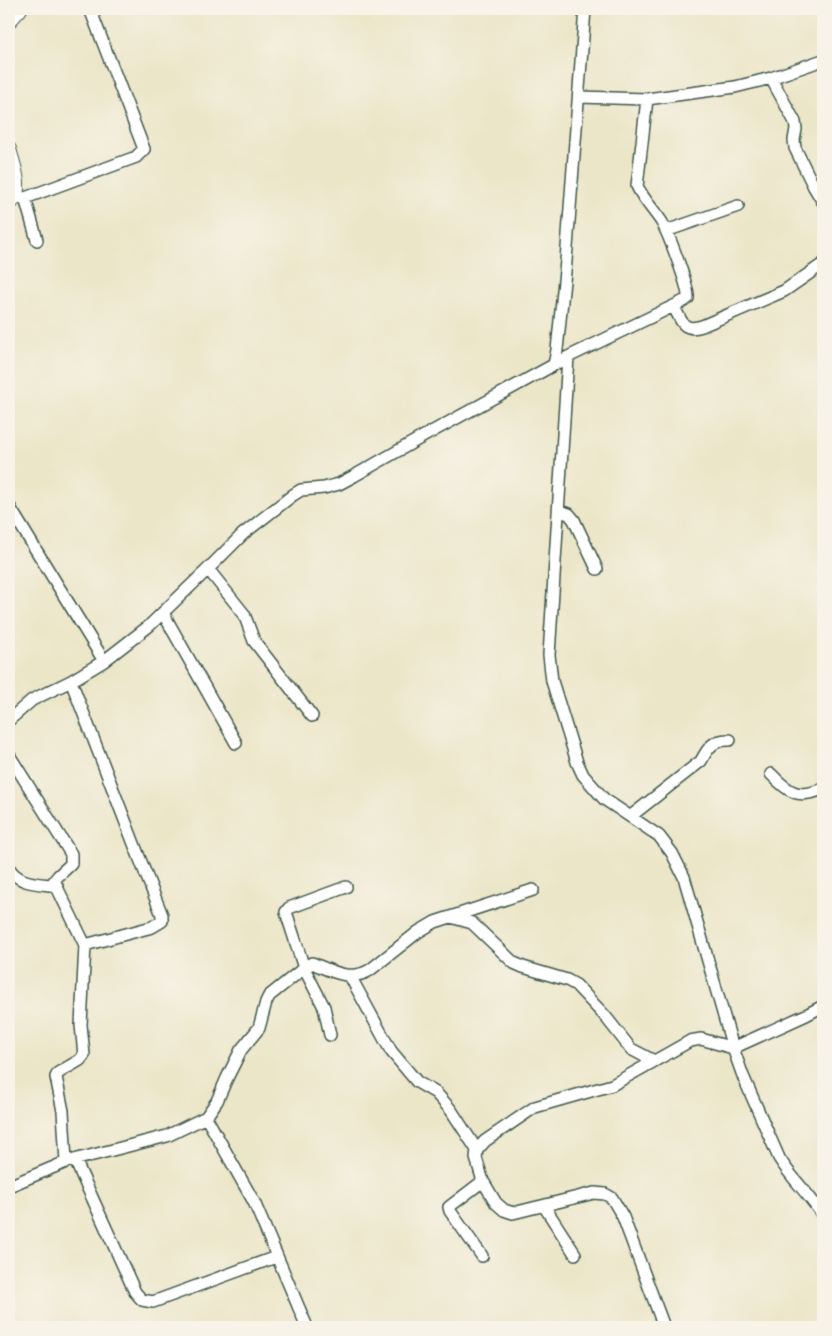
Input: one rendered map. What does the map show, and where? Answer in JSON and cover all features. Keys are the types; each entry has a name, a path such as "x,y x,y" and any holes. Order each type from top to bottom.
{"street":[{"path":"9,22 20,9"},
{"path":"16,199 136,158 144,149 90,9"},
{"path":"554,365 566,261 585,9"},
{"path":"578,97 647,99 735,87 771,78 823,60"},
{"path":"771,78 795,122 795,148 823,202"},
{"path":"9,720 32,700 71,681 104,661 164,613 243,534 301,490 324,488 339,484 568,357 684,302 688,298 688,294 666,231 641,195 638,186 647,99"},
{"path":"9,149 16,177 16,199 37,240"},
{"path":"666,231 738,206"},
{"path":"674,307 685,326 692,329 784,292 823,264"},
{"path":"568,357 549,656 552,681 577,762 583,775 604,799 659,836 672,853 684,876 733,1048 743,1076 779,1158 823,1216"},
{"path":"9,507 104,661"},
{"path":"559,511 569,514 574,520 597,569"},
{"path":"208,570 244,614 254,641 312,716"},
{"path":"164,613 236,743"},
{"path":"71,681 162,915 162,921 152,927 85,944"},
{"path":"630,816 701,761 706,751 714,743 720,740 730,740"},
{"path":"9,755 71,854 71,864 54,881 85,944 81,1025 84,1055 80,1060 58,1073 56,1077 71,1161 135,1292 142,1300 153,1302 276,1257"},
{"path":"772,774 789,790 800,795 812,794 823,789"},
{"path":"9,868 20,879 28,882 57,886"},
{"path":"330,1035 324,1007 304,968 286,912 289,908 346,887"},
{"path":"9,1186 71,1161 167,1136 206,1116 217,1101 241,1050 258,1028 266,1002 273,991 312,963 324,969 350,976 366,972 418,932 435,922 533,890"},
{"path":"451,917 472,923 518,965 567,980 576,985 605,1016 631,1049 654,1061"},
{"path":"350,976 391,1051 417,1082 436,1094 451,1110 476,1150 476,1158 483,1181 496,1203 508,1212 513,1213 594,1193 605,1194 612,1198 624,1217 664,1327"},
{"path":"476,1150 485,1141 535,1107 612,1086 694,1040 701,1039 733,1048 823,1006"},
{"path":"206,1116 254,1202 307,1327"},
{"path":"482,1256 449,1207 483,1181"},
{"path":"544,1206 575,1254"}]}
